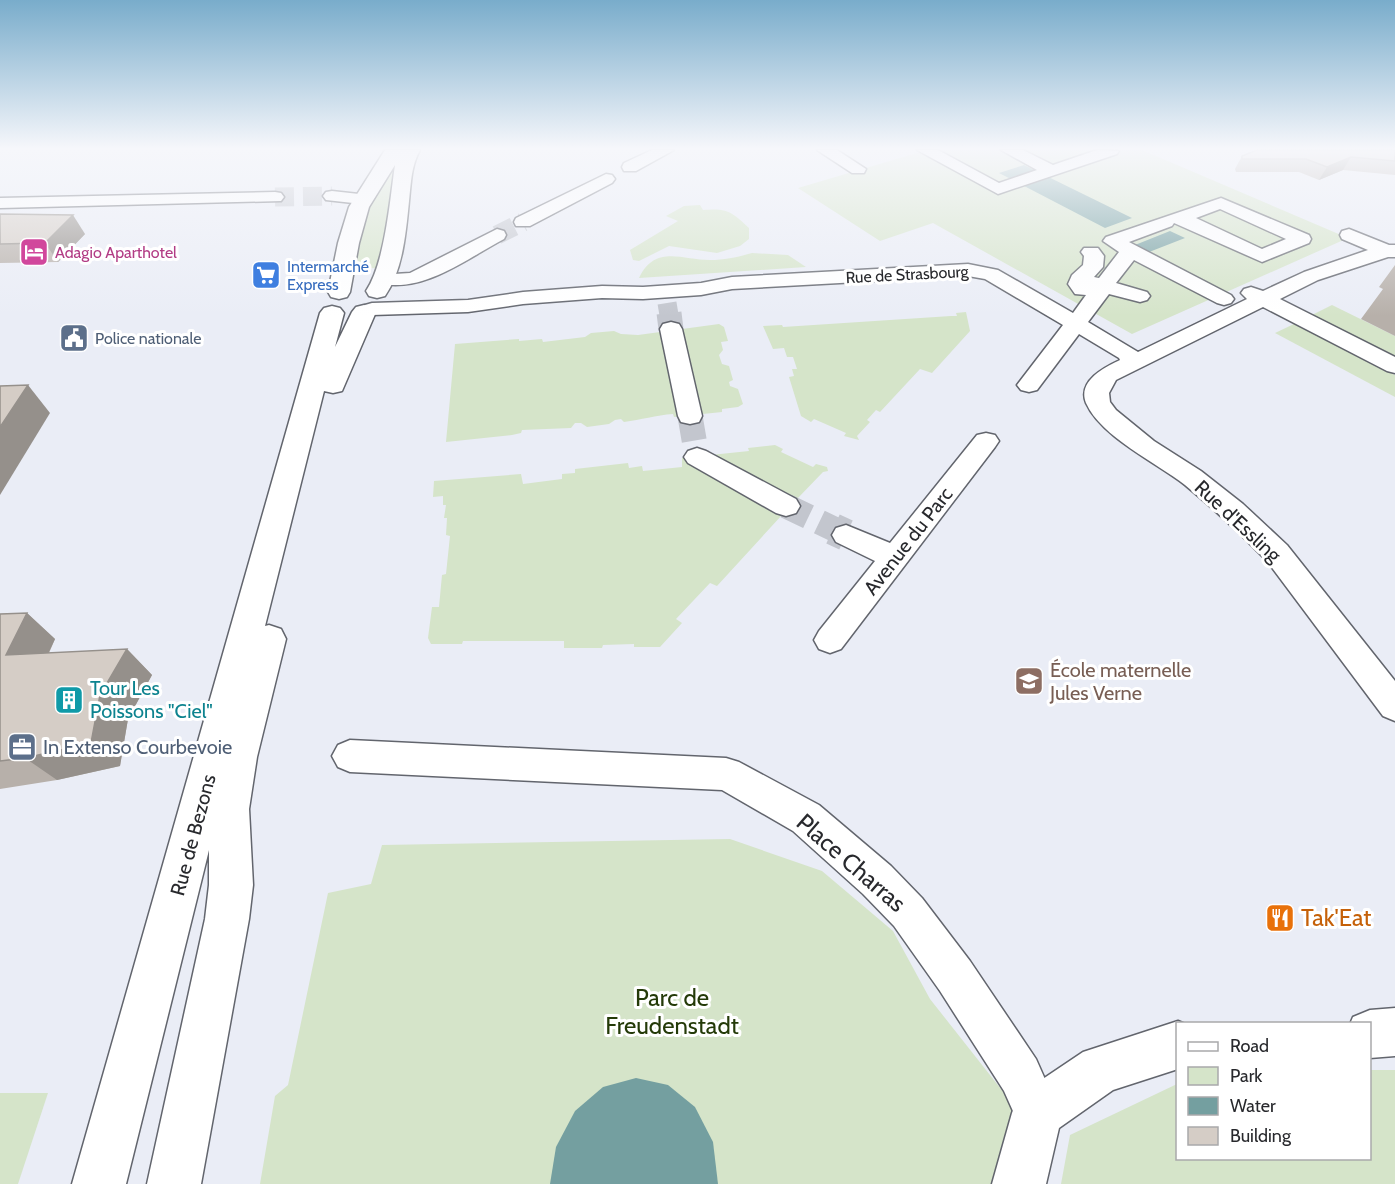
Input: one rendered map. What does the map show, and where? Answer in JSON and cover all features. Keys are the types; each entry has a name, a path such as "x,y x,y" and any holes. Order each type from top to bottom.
{"main road":[{"name":"Rue de Bezons","path":"99,1184 362,299 342,267 360,205"},
{"name":"Rue de Bezons","path":"174,1184 227,919 231,885 229,809 238,757 339,365 399,205"},
{"path":"1371,1034 1395,1032"},
{"path":"1019,1184 1037,1113 1100,1069 1176,1046"}],"street":[{"path":"523,222 555,205"},
{"path":"1214,205 1113,241 1224,299"},
{"path":"1171,220 1262,256 1302,239 1226,205"},
{"path":"1171,220 1272,279"},
{"path":"362,299 414,279 497,236"},
{"path":"1136,344 1224,299 1254,294 1272,279 1376,244"},
{"path":"1136,344 1254,294 1311,276 1376,244"},
{"path":"1029,385 1131,250"},
{"path":"1091,252 1094,256 1093,267 1081,284 1104,286 1132,301 1166,283"},
{"name":"Rue de Strasbourg","path":"362,299 468,306 523,298 602,292 666,297 732,283 968,270 991,274 1128,354 1136,344"},
{"path":"1254,294 1395,366"},
{"path":"671,328 690,416"},
{"name":"Rue d'Essling","path":"1136,344 1099,385 1098,402 1107,415 1144,447 1200,484 1277,553 1395,706"},
{"name":"Avenue du Parc","path":"830,640 986,441"},
{"path":"697,457 786,506"},
{"path":"846,535 894,558"},
{"name":"Place Charras","path":"350,756 726,774 806,818 877,880 908,912 955,976 1020,1075 1037,1113"}],"green space":[{"path":"368,205 392,205 379,268 351,269"},
{"path":"700,205 703,210 723,210 733,214 749,228 749,239 740,246 717,253 669,246 639,261 633,260 630,250 678,221 666,216 684,206"},
{"path":"825,205 1271,205 1348,238 1132,334 933,223 880,241"},
{"path":"752,253 788,255 806,267 639,278 645,267 661,257 716,260"},
{"path":"1332,305 1395,336 1395,356 1312,315"},
{"path":"966,312 970,331 932,373 920,369 880,412 876,410 867,420 870,422 857,436 859,440 844,436 846,433 814,419 811,422 801,416 789,377 794,376 792,369 797,369 793,357 787,357 784,348 773,349 763,326 782,325 783,327 957,316 956,313"},
{"path":"719,324 724,327 728,341 721,342 723,350 719,355 722,364 729,366 733,380 729,382 730,386 738,389 743,404 738,407 722,409 722,412 674,417 673,414 624,422 621,419 609,424 587,427 581,423 575,423 571,428 522,430 521,433 512,435 446,442 455,344 519,339 519,341 542,339 543,342 614,331 621,334 638,335"},
{"path":"1294,324 1395,375 1395,397 1275,333"},
{"path":"775,445 783,449 781,452 813,467 816,464 827,467 828,471 823,472 797,499 791,500 779,513 782,515 717,586 710,583 676,619 682,623 660,647 634,647 634,644 603,645 602,648 564,648 564,641 463,641 462,644 431,644 428,638 432,607 439,607 442,575 446,574 450,536 446,535 447,518 444,518 446,505 443,505 443,496 433,497 434,481 521,474 523,484 562,479 562,474 575,473 575,469 628,463 629,468 642,466 643,471 682,467 682,458 749,451 748,448"},
{"name":"Parc de Freudenstadt","path":"730,839 822,871 893,931 930,999 1024,1118 1010,1184 260,1184 275,1096 288,1085 328,893 371,884 382,845"},
{"path":"1371,1070 1395,1070 1395,1184 1061,1184 1070,1135 1176,1084 1176,1160 1371,1160"},
{"path":"0,1093 48,1093 18,1184 0,1184"}],"water":[{"path":"1061,205 1106,205 1132,218 1105,228"},
{"path":"1170,231 1185,238 1144,254 1130,247"},
{"path":"636,1078 668,1085 695,1107 713,1142 718,1184 550,1184 556,1147 575,1111 603,1087"}],"building":[{"path":"0,214 73,215 45,243 0,244"},
{"path":"28,385 0,427 0,386"},
{"path":"27,613 6,655 127,649 100,695 91,743 25,758 0,761 0,614"}],"tunnel":[{"path":"497,235 523,222"},
{"path":"667,303 669,315"},
{"path":"669,313 671,329"},
{"path":"690,416 697,457"},
{"path":"786,506 836,530"},
{"path":"833,529 846,535"}],"place":[{"name":"Adagio Aparthotel","path":"34,252"},
{"name":"Intermarché Express","path":"266,275"},
{"name":"Police nationale","path":"74,338"},
{"name":"École maternelle Jules Verne","path":"1029,681"},
{"name":"Tour Les Poissons \"Ciel\"","path":"69,700"},
{"name":"In Extenso Courbevoie","path":"22,747"},
{"name":"Tak'Eat","path":"1280,918"}]}
